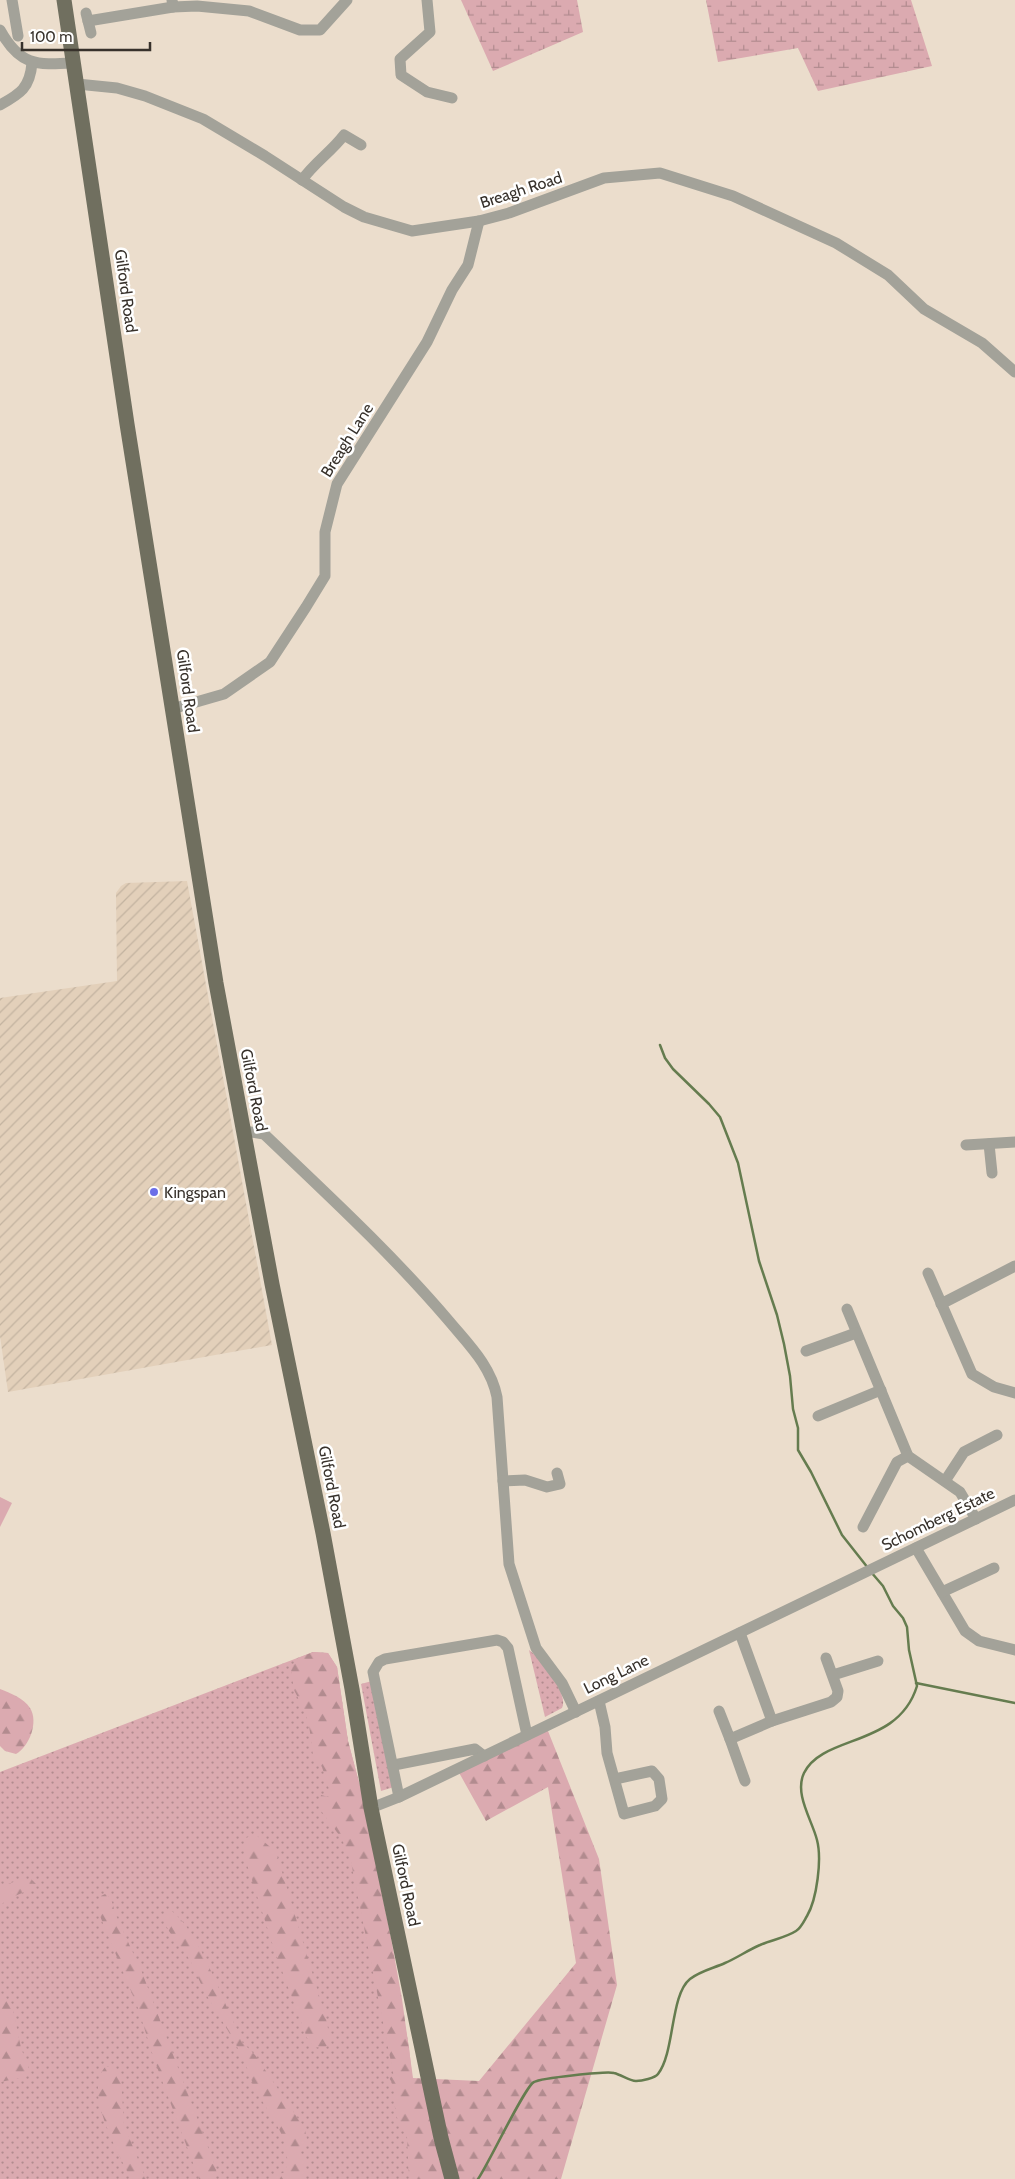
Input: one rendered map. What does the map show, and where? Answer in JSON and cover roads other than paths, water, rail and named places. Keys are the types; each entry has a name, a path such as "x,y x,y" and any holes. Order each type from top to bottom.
{"main road":[{"name":"Gilford Road","path":"64,0 127,424 214,973 323,1533 352,1689 371,1808 441,2138 452,2179"}],"street":[{"path":"12,0 18,36"},
{"path":"91,33 87,17 173,3 197,6 250,6 300,30 320,30 347,0"},
{"path":"427,0 430,32 400,59 401,75 427,92 452,98"},
{"path":"0,30 9,46 32,63 73,63"},
{"path":"0,105 18,95 25,87 31,76 32,63"},
{"name":"Breagh Road","path":"77,84 117,88 145,96 203,120 344,207 364,217 412,231 479,221 604,178 660,173 733,196 836,242 888,275 924,309 982,343 1015,372"},
{"path":"302,180 313,164 331,150 344,135 361,145"},
{"name":"Breagh Lane","path":"172,709 224,694 270,662 325,576 325,532 337,484 427,342 452,290 468,264 479,221"},
{"path":"244,1132 264,1134 365,1230 422,1289 486,1366 495,1386 497,1397 509,1564 513,1583 536,1648 562,1683 576,1712"},
{"path":"966,1145 1015,1142"},
{"path":"989,1144 992,1173"},
{"path":"941,1304 1015,1266"},
{"path":"928,1273 972,1374 994,1387 1015,1393"},
{"path":"846,1309 908,1456 960,1492 976,1519"},
{"path":"806,1351 856,1332"},
{"path":"818,1416 881,1390"},
{"path":"945,1481 964,1452 997,1435"},
{"path":"863,1527 897,1462 908,1456"},
{"path":"503,1481 525,1480 547,1487 560,1484"},
{"name":"Schomberg Estate","path":"870,1570 1015,1500"},
{"path":"916,1548 965,1631 973,1638 990,1645 1015,1650"},
{"path":"942,1592 994,1568"},
{"name":"Long Lane","path":"371,1808 399,1797 870,1570"},
{"path":"740,1632 772,1721"},
{"path":"399,1797 394,1765 373,1672 379,1662 385,1659 497,1640 504,1642 508,1648 527,1735"},
{"path":"730,1739 772,1721 835,1699 838,1691 826,1658"},
{"path":"833,1675 878,1660"},
{"path":"599,1701 605,1727 606,1753 624,1814 660,1803 663,1794 660,1779 656,1773 648,1771 615,1779"},
{"path":"718,1711 745,1781"},
{"path":"394,1765 475,1750 484,1756"}],"waterway":[{"path":"660,1045 665,1058 673,1069 720,1117 738,1163 759,1261 777,1315 784,1344 790,1376 793,1409 798,1428 798,1450 842,1535 868,1568"},
{"path":"478,2179 523,2097 534,2082 600,2073 614,2073 636,2081 648,2079 658,2074 667,2052 679,1998 690,1979 760,1945 792,1933 798,1930 802,1924 811,1909 818,1879 819,1858 815,1832 802,1798 801,1781 804,1773 814,1761 827,1752 878,1730 894,1720 907,1706 917,1686 909,1650 907,1627 883,1586 871,1572"},
{"path":"916,1683 1015,1703"}],"place":[{"name":"Kingspan","path":"154,1192"}]}
